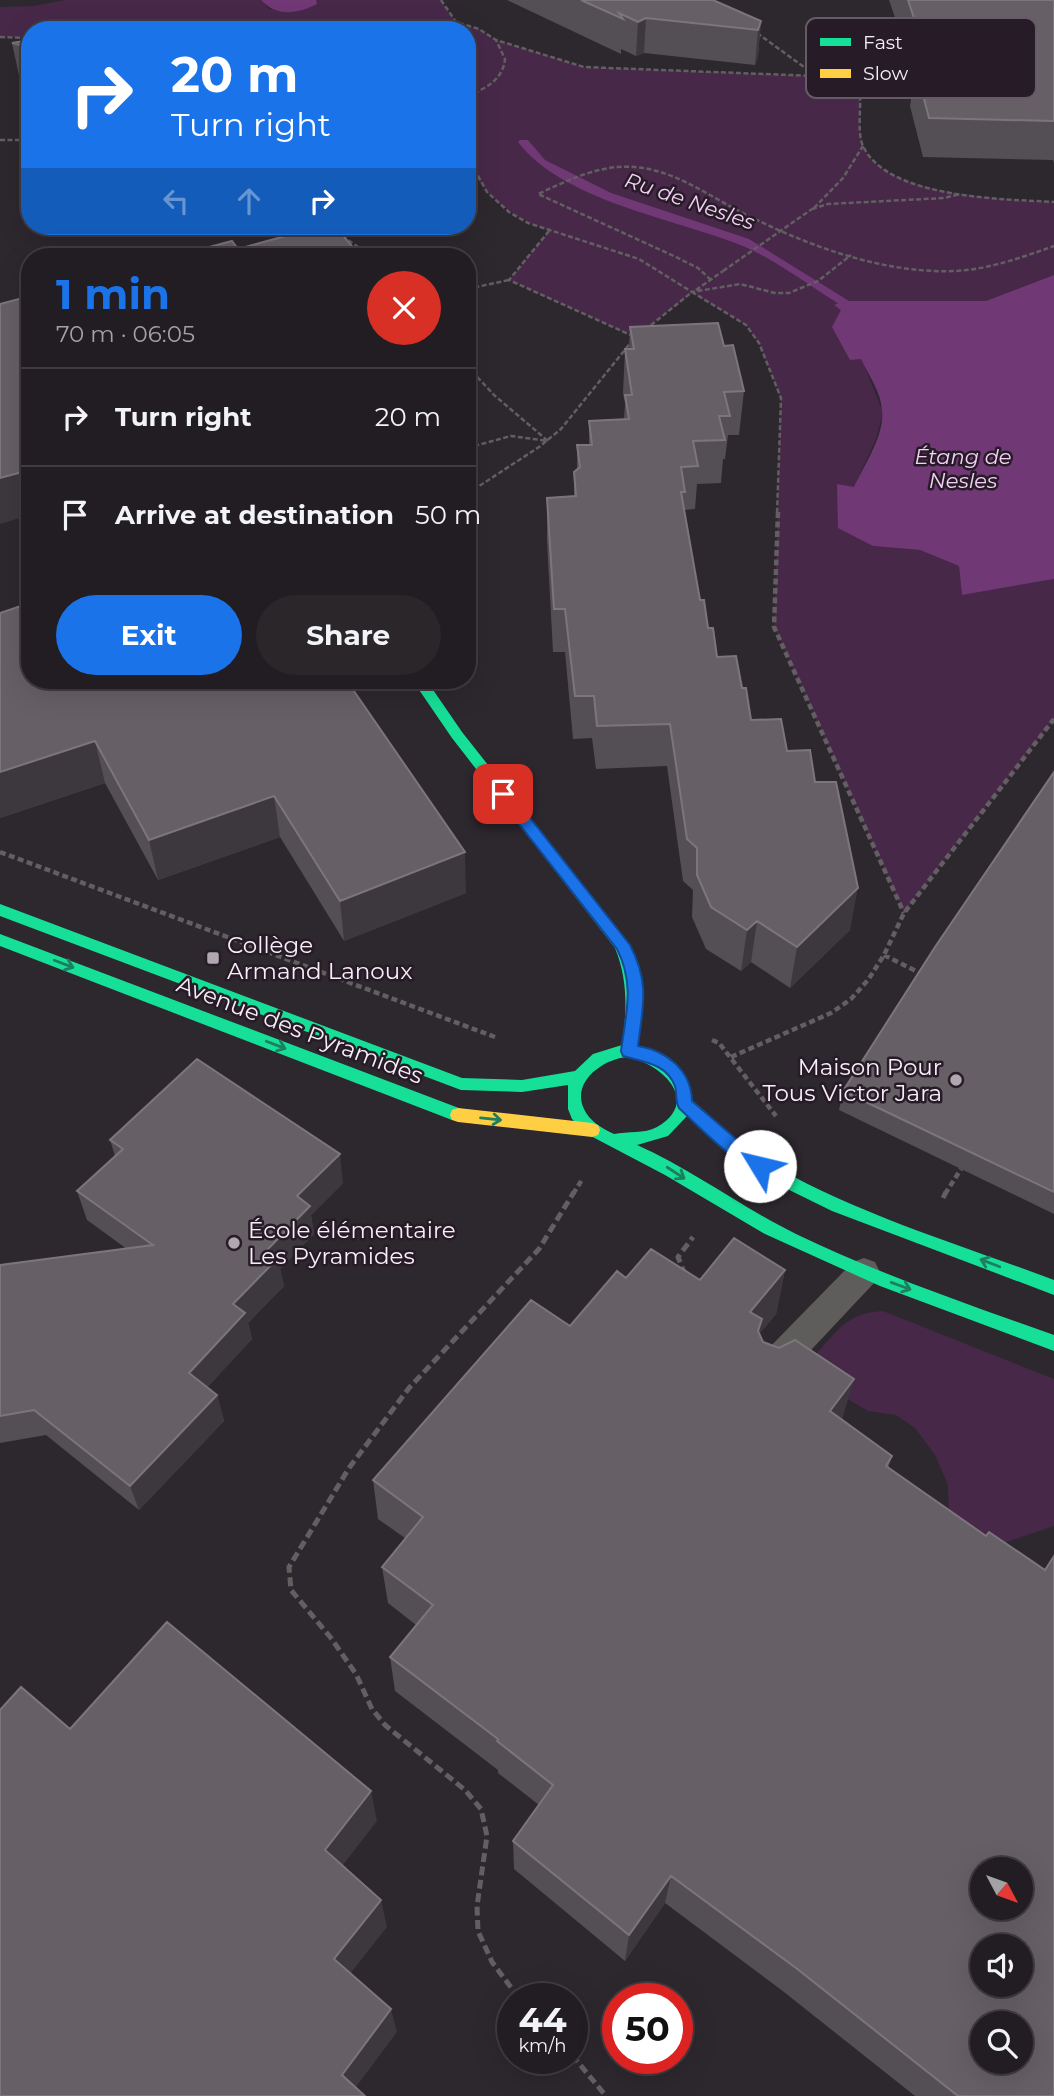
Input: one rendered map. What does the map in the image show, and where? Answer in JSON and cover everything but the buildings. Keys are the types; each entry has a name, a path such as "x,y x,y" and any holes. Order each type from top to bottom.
{"main road":[{"path":"425,689 457,735 622,945 632,964 637,987 629,1051 647,1054 670,1068 684,1088 684,1103 744,1156 776,1176 838,1206 1054,1288"},
{"name":"Avenue des Pyramides","path":"0,910 461,1084 522,1086 579,1077 599,1058 629,1051"},
{"name":"Avenue des Pyramides","path":"0,940 463,1116 592,1130 617,1140 788,1238 864,1272 1054,1343"},
{"path":"579,1077 574,1089 574,1104 579,1116 592,1130"},
{"name":"Avenue des Pyramides","path":"617,1140 652,1138 667,1130 678,1118 684,1103"}],"lane":[{"path":"769,1372 864,1272"}],"path":[{"path":"441,0 455,21"},
{"path":"158,21 200,21"},
{"path":"402,21 445,21"},
{"path":"476,28 496,40 584,67 806,76"},
{"path":"747,29 806,69"},
{"path":"0,37 21,38"},
{"path":"476,92 500,76 506,65 505,51 496,40"},
{"path":"476,488 548,441 594,393 610,366 635,337 692,292 812,209 843,178 863,146 860,98"},
{"path":"0,140 21,140"},
{"path":"863,146 885,170 925,187 962,194 1054,202"},
{"path":"710,280 698,268 538,194 582,176 620,167 677,177 759,222 851,255 921,270 957,271 986,267 1054,246"},
{"path":"476,172 487,192 509,212 549,231 639,259 746,325 760,344 781,398 774,627 904,914"},
{"path":"812,209 828,204 944,198 962,194"},
{"path":"476,287 509,279 549,231"},
{"path":"340,235 363,248"},
{"path":"692,292 730,284 745,284 779,294 822,280 851,255"},
{"path":"509,279 635,337"},
{"path":"476,376 494,396 548,441"},
{"path":"476,446 511,436 548,441"},
{"path":"731,1058 831,1013 851,999 868,981 904,914 1054,719"},
{"path":"884,955 931,978"},
{"path":"941,1201 961,1169"},
{"path":"507,1983 481,1942 476,1920 488,1829 480,1806 385,1725 372,1709 356,1674 331,1638 291,1590 289,1567 349,1468 409,1388 539,1249 583,1178"},
{"path":"686,1280 678,1257 700,1228"},
{"path":"588,2074 606,2096"}],"shaded area":[{"path":"65,0 261,0 269,9 316,4 316,0 441,0 455,21 21,21 21,38 0,37 0,7 34,6"},
{"path":"476,28 496,40 584,67 806,76 806,98 860,98 863,145 874,162 894,175 948,192 1054,202 1054,275 986,301 843,301 835,305 842,310 883,412 876,439 854,487 837,485 873,546 920,550 959,566 962,595 1054,579 1054,719 904,913 774,627 781,398 759,343 746,325 692,293 635,337 509,280 549,231 525,220 490,195 476,178"},
{"path":"883,1311 1054,1379 1054,1526 986,1549 949,1518 948,1485 935,1455 915,1428 896,1415 868,1411 837,1393 812,1359 850,1320 870,1312"}],"water":[{"path":"261,0 316,0 317,4 288,12 273,9"},
{"name":"Étang de Nesles","path":"1054,275 1054,579 962,595 959,566 920,550 873,546 838,528 837,484 854,487 877,440 882,410 877,390 861,359 850,360 832,327 841,310 834,305 843,301 986,301"}],"waterway":[{"name":"Ru de Nesles","path":"524,142 541,162 607,196 745,242 843,301"}],"traffic: fast":[{"path":"425,689 457,735 622,945 631,971 634,997 629,1051"},
{"path":"0,910 461,1084 522,1086 579,1077"},
{"path":"0,940 458,1115"},
{"path":"617,1140 644,1138 662,1132 679,1116 684,1103 678,1078 668,1067 642,1053 621,1051 610,1054 585,1070 576,1086 574,1103 578,1114 593,1130 671,1170 771,1229 820,1253 919,1294 1054,1343"},
{"path":"684,1103 744,1156 777,1176 838,1206 1054,1288"}],"traffic: slow":[{"path":"458,1115 592,1130"}],"place":[{"name":"Collège Armand Lanoux","path":"213,958"},
{"name":"Maison Pour Tous Victor Jara","path":"956,1080"},
{"name":"École élémentaire Les Pyramides","path":"234,1243"}],"route":[{"path":"503,794 622,945 632,964 637,987 629,1051 647,1054 664,1062 676,1074 684,1088 684,1103 744,1156 760,1166"}]}
